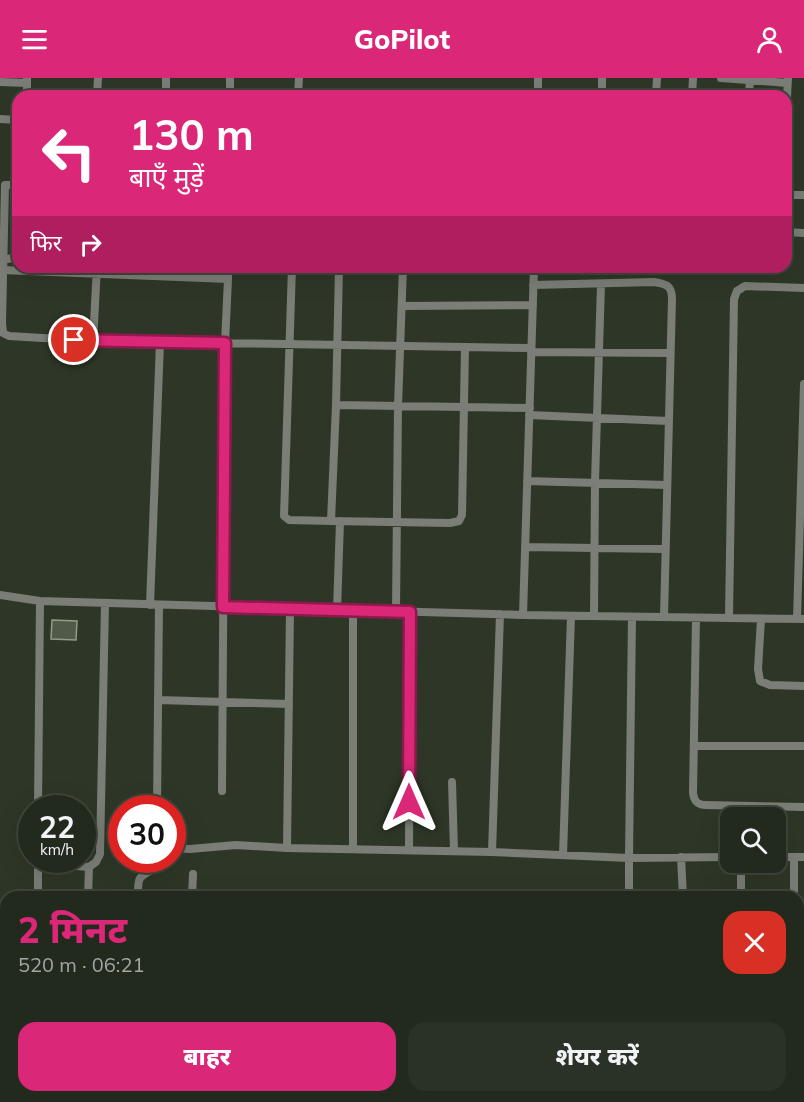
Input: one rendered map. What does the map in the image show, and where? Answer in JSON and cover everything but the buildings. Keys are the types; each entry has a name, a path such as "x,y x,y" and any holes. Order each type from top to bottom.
{"street":[{"path":"721,78 787,80"},
{"path":"0,82 27,81"},
{"path":"2,185 3,333 15,337 93,341 670,353"},
{"path":"2,260 12,258"},
{"path":"2,270 12,270"},
{"path":"93,341 97,273"},
{"path":"141,273 228,279"},
{"path":"222,791 225,343 228,273"},
{"path":"292,273 284,516 289,520 450,523 459,521 461,518 465,347"},
{"path":"337,610 336,405 339,273"},
{"path":"396,611 398,406 403,273"},
{"path":"523,615 534,273"},
{"path":"533,285 654,282 670,287 664,617"},
{"path":"594,616 595,482 601,284"},
{"path":"729,617 734,299 737,291 745,286 804,288"},
{"path":"402,306 533,305"},
{"path":"150,605 160,342"},
{"path":"0,595 40,601 150,605 523,615 800,619 804,384"},
{"path":"336,405 464,407 597,418 668,421"},
{"path":"527,480 667,485"},
{"path":"525,547 665,549"},
{"path":"38,795 40,601"},
{"path":"96,862 100,854 105,603"},
{"path":"157,795 159,605"},
{"path":"287,848 290,609"},
{"path":"352,849 354,610"},
{"path":"409,850 410,612"},
{"path":"492,852 500,614"},
{"path":"563,855 571,616"},
{"path":"629,891 632,617"},
{"path":"696,618 693,793 695,801 699,804 804,807"},
{"path":"761,619 758,669 760,681 770,685 804,686"},
{"path":"159,700 289,704"},
{"path":"695,746 804,746"},
{"path":"452,782 454,851"},
{"path":"186,849 236,844 287,848 492,852 629,858 720,857"},
{"path":"681,857 683,891"},
{"path":"786,857 804,857"},
{"path":"794,857 794,891"},
{"path":"38,873 38,891"},
{"path":"88,891 89,873"},
{"path":"138,891 138,879 144,873"},
{"path":"741,873 741,891"},
{"path":"192,874 192,891"}],"route":[{"path":"74,340 225,343 223,607 410,612 409,802"}]}
